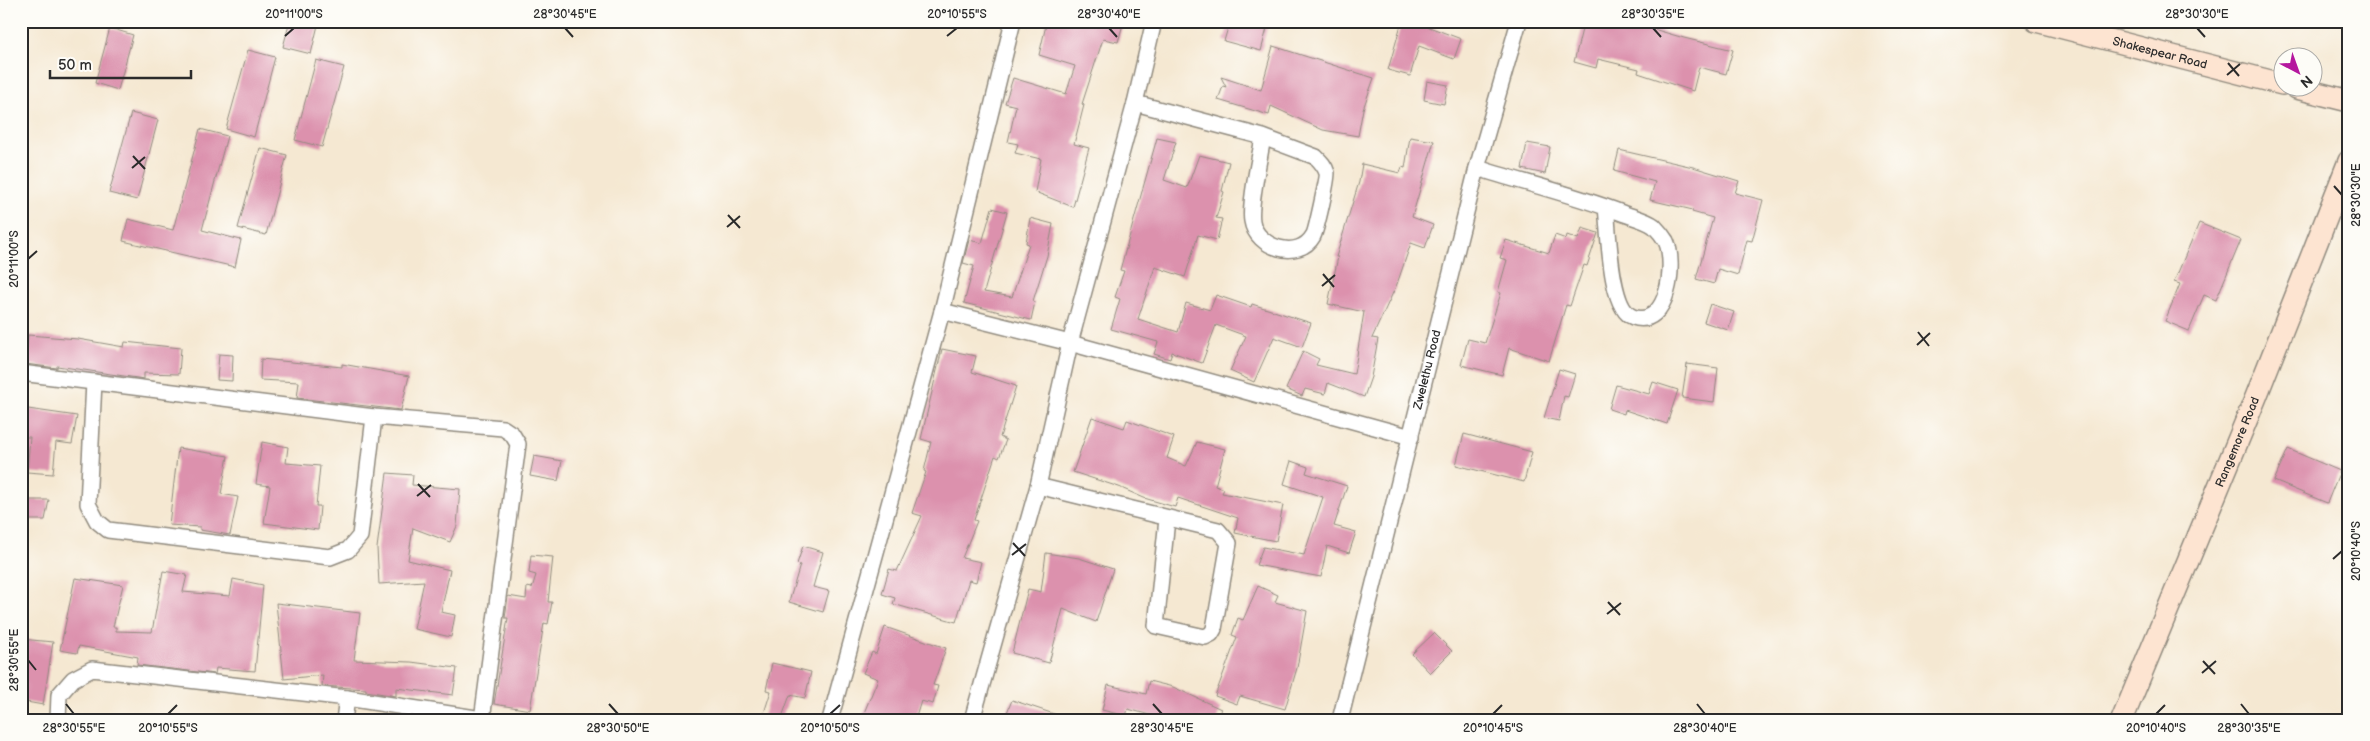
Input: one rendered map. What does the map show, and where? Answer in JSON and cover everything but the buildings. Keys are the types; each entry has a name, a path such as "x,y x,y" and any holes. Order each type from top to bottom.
{"street":[{"path":"830,720 942,311 1013,21"},
{"path":"972,720 1038,486 1070,343 1135,103 1154,21"},
{"name":"Zwelethu Road","path":"1340,720 1477,168 1518,21"},
{"name":"Shakespear Road","path":"2036,21 2272,81"},
{"path":"2322,94 2349,101"},
{"path":"1135,103 1262,137 1316,157 1323,164 1328,174 1313,236 1303,246 1290,249 1269,246 1254,233 1251,218 1262,137"},
{"name":"Rangemore Road","path":"2122,720 2256,397 2349,161"},
{"path":"1477,168 1606,207 1651,224 1667,243 1670,280 1667,295 1662,306 1645,317 1635,318 1627,314 1617,295 1606,207"},
{"path":"942,311 1070,343 1411,438"},
{"path":"21,373 374,418 503,428 512,434 518,444 482,719 347,698 92,669 73,679 59,695 58,720"},
{"path":"94,382 88,504 97,521 108,530 330,557 348,550 360,536 374,418"},
{"path":"1038,486 1218,530 1229,543 1214,629 1211,634 1205,637 1156,626 1167,519"},
{"path":"344,720 347,698"}]}
